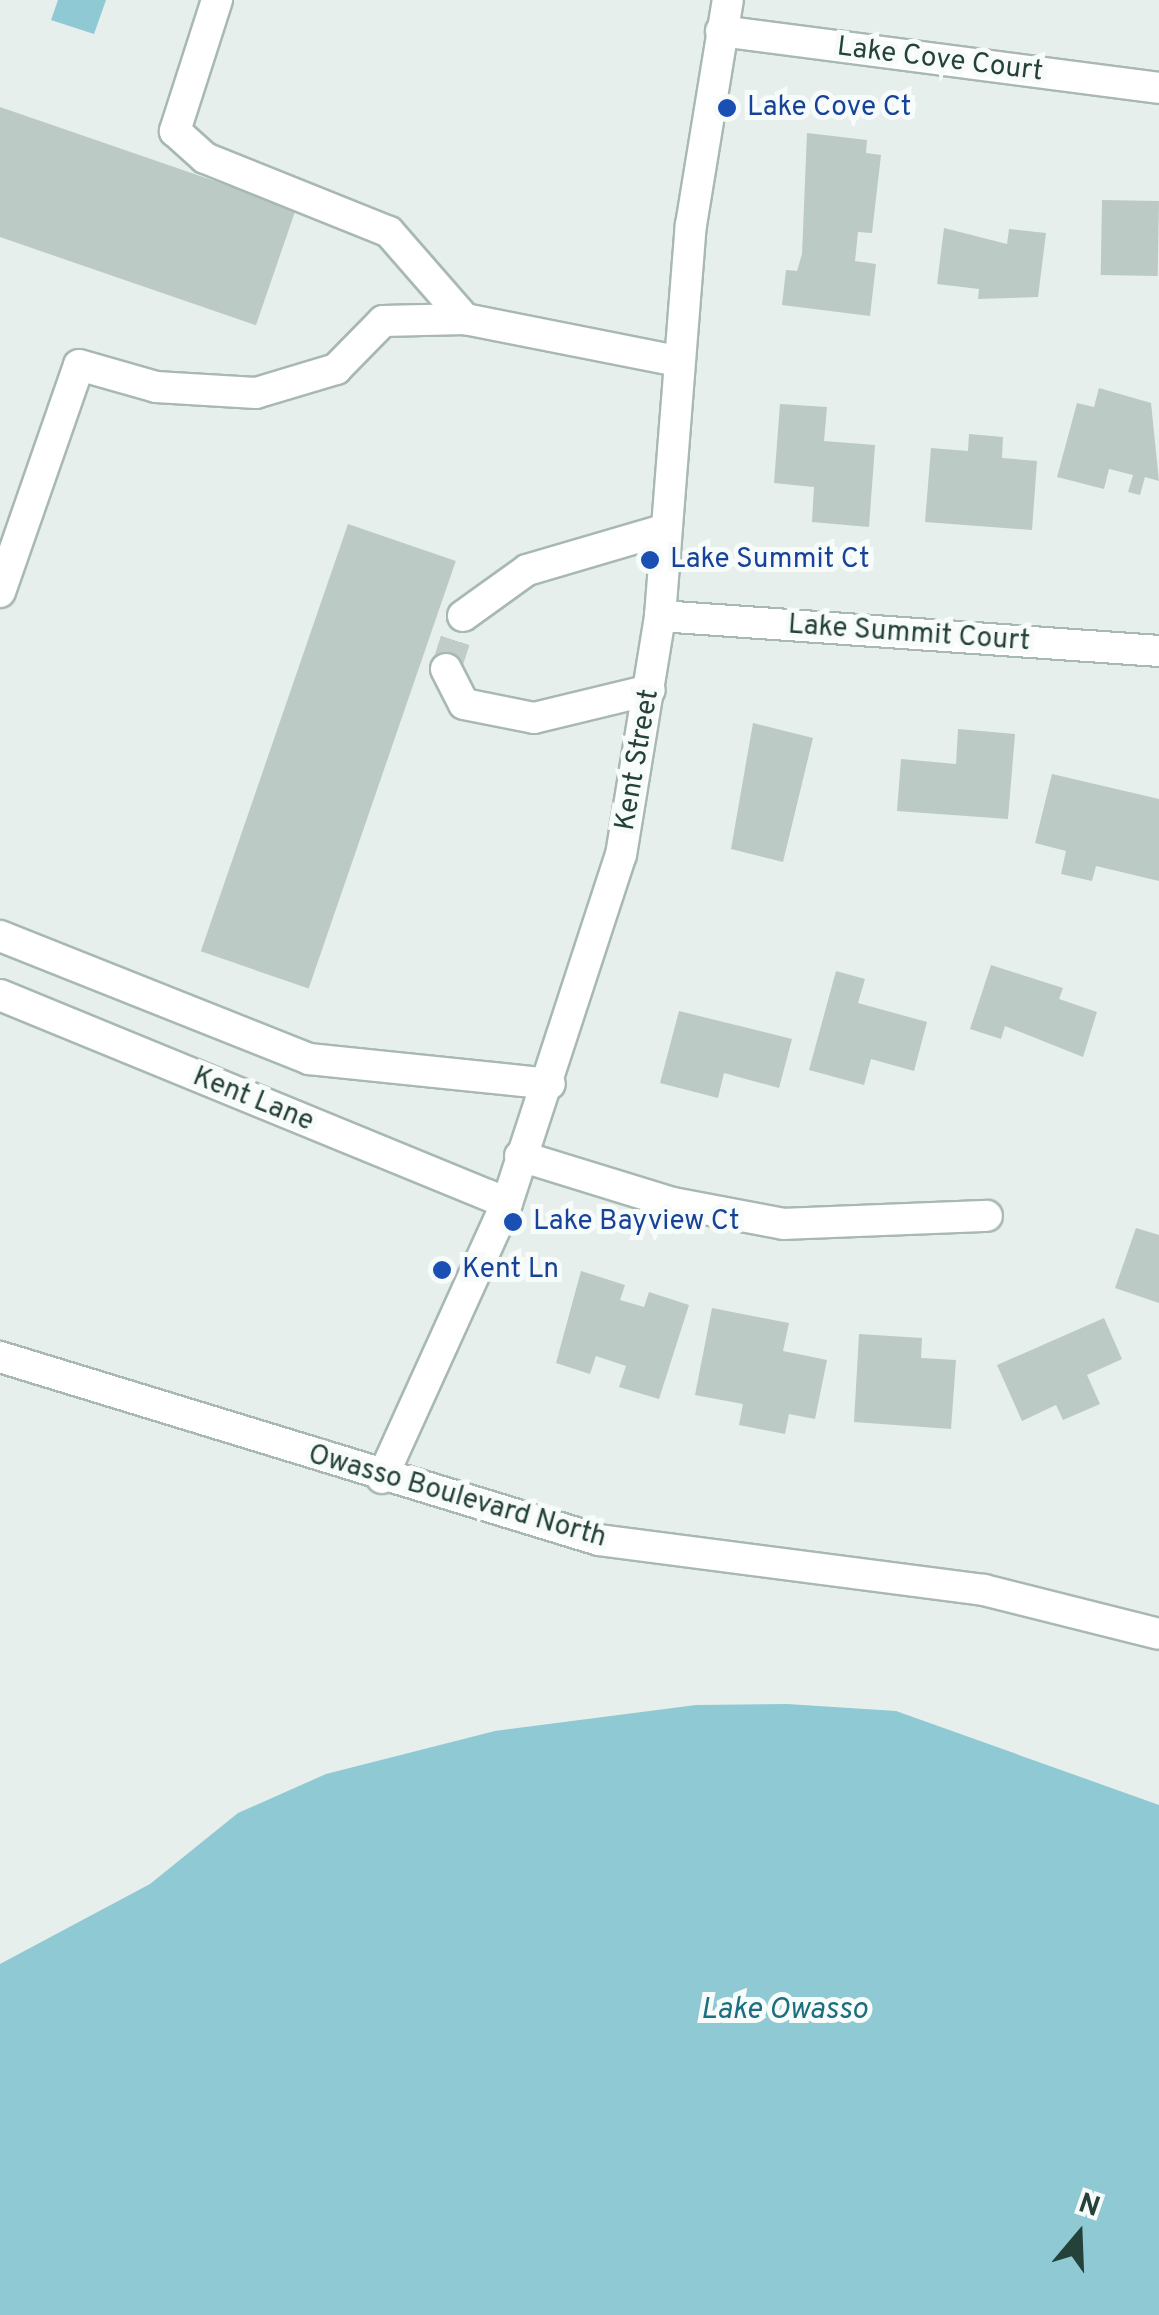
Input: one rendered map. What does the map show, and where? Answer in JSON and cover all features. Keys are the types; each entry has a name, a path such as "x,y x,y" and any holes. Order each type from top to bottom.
{"street":[{"path":"217,0 175,131 205,158 388,232 464,319"},
{"name":"Kent Street","path":"382,1478 506,1203 520,1156 550,1084 621,855 660,616 678,362 728,0"},
{"name":"Lake Cove Court","path":"721,31 1159,88"},
{"path":"0,592 79,365 156,387 256,393 336,369 383,322 464,319 678,362"},
{"path":"463,616 526,570 666,529"},
{"name":"Lake Summit Court","path":"660,616 1159,651"},
{"path":"446,669 464,704 534,718 650,690"},
{"path":"0,936 309,1059 550,1084"},
{"name":"Kent Lane","path":"0,994 506,1203"},
{"path":"520,1156 673,1203 784,1224 987,1216"},
{"name":"Owasso Boulevard North","path":"0,1357 382,1478 599,1540 984,1590 1159,1634"}],"water":[{"path":"58,0 106,0 94,34 51,20"},
{"name":"Lake Owasso","path":"787,1704 896,1711 1159,1805 1159,2315 0,2315 0,1964 150,1884 238,1813 326,1774 495,1731 696,1705"}],"building":[{"path":"0,107 296,209 256,325 0,237"},
{"path":"807,133 867,140 866,153 881,155 872,233 858,232 855,261 876,264 870,316 782,305 786,270 797,271 802,254"},
{"path":"1102,200 1159,201 1158,276 1101,275"},
{"path":"944,228 1007,244 1009,229 1046,233 1038,297 978,299 979,289 937,284"},
{"path":"1099,388 1151,403 1159,481 1145,477 1140,495 1128,492 1133,475 1109,469 1104,489 1057,477 1077,403 1094,407"},
{"path":"780,404 827,407 824,441 875,445 869,527 812,522 814,487 774,483"},
{"path":"969,434 1003,437 1002,458 1037,461 1032,530 925,522 931,448 968,451"},
{"path":"348,524 456,561 309,988 201,951"},
{"path":"753,723 813,738 783,862 731,849"},
{"path":"958,729 1015,734 1008,819 897,811 901,759 956,764"},
{"path":"1052,774 1159,799 1159,881 1096,866 1092,881 1061,874 1066,851 1035,843"},
{"path":"991,965 1063,988 1059,999 1097,1012 1083,1057 1005,1026 1001,1039 970,1029"},
{"path":"836,971 865,979 858,1003 927,1022 914,1071 871,1059 864,1085 809,1070"},
{"path":"679,1011 792,1039 779,1088 724,1073 718,1098 660,1083"},
{"path":"1136,1228 1159,1235 1159,1303 1115,1288"},
{"path":"581,1271 625,1285 620,1300 644,1307 649,1292 689,1305 659,1399 619,1387 626,1366 596,1356 590,1374 556,1363"},
{"path":"712,1308 789,1323 783,1351 827,1360 815,1419 789,1414 785,1434 739,1425 743,1404 695,1395"},
{"path":"1104,1318 1122,1359 1087,1375 1100,1404 1063,1420 1056,1405 1022,1421 997,1365"},
{"path":"859,1334 922,1338 921,1358 956,1360 951,1429 854,1422"}],"tunnel":[{"path":"446,669 463,616"}],"place":[{"name":"Lake Cove Ct","path":"727,108"},
{"name":"Lake Summit Ct","path":"650,560"},
{"name":"Lake Bayview Ct","path":"513,1222"},
{"name":"Kent Ln","path":"442,1270"}]}
